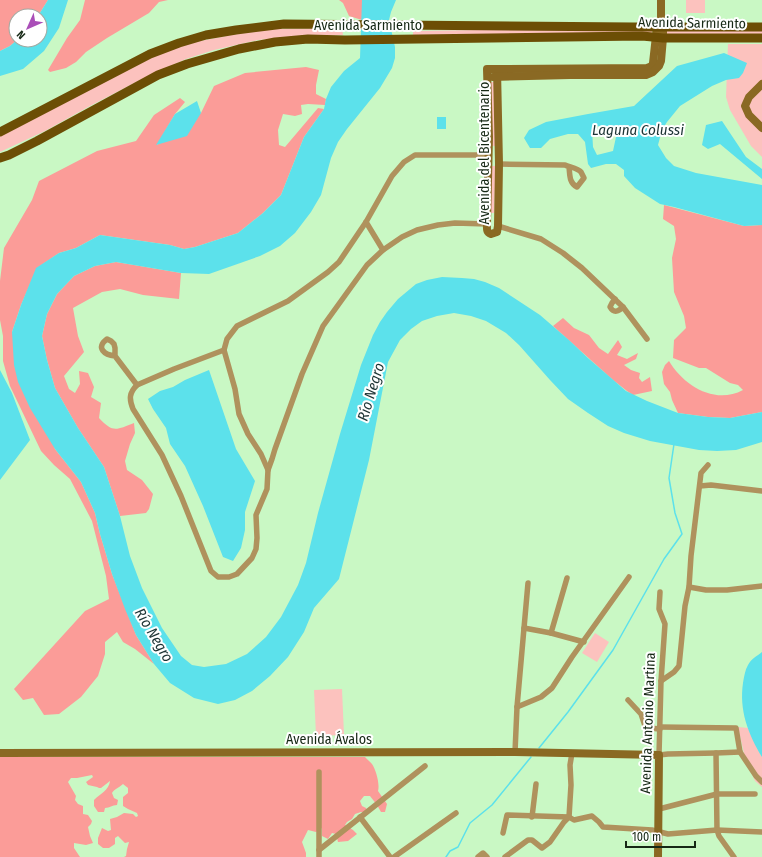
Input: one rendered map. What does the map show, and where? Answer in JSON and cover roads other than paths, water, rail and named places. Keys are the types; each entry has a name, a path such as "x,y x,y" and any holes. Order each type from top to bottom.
{"main road":[{"name":"Avenida Sarmiento","path":"0,132 150,54 178,43 206,35 236,30 284,24 660,25 762,27"},
{"name":"Avenida Sarmiento","path":"0,158 37,141 158,75 187,64 238,49 275,42 308,39 345,40 634,36 762,38"}],"street":[{"path":"497,73 570,72 646,75 653,72 659,66 661,61 661,0"},
{"name":"Avenida del Bicentenario","path":"488,73 497,73 499,150 498,226 497,232 491,234 487,229 488,73"},
{"path":"762,84 749,97 745,106 749,115 762,128"},
{"path":"268,470 261,454 248,434 239,414 235,389 224,350 227,338 237,326 288,300 328,272 339,262 366,222 392,176 404,162 415,156 488,156 499,150"},
{"path":"488,156 499,164 565,165 569,167"},
{"path":"366,222 383,250"},
{"path":"224,350 137,385 132,390 129,401 162,455 178,489 211,571 218,577 229,577 237,574 252,558 256,549 256,515 267,489 268,470 302,374 323,326 367,265 383,250 402,237 417,230 454,223 487,224"},
{"path":"498,226 541,239 563,253 582,268 623,307 647,339"},
{"path":"615,299 610,307 611,309 617,311 623,307"},
{"path":"115,356 137,385"},
{"path":"261,454 268,454 275,449"},
{"path":"661,681 674,672 679,666 701,473 708,465"},
{"path":"700,486 717,485 762,491"},
{"path":"517,707 541,697 552,688 572,657 629,577"},
{"path":"551,634 567,578"},
{"path":"515,752 517,707 528,583"},
{"path":"689,587 706,590 727,590 762,586"},
{"name":"Avenida Antonio Martina","path":"658,857 661,681 665,624 659,609 660,592"},
{"path":"524,628 584,642"},
{"path":"628,700 641,714 645,726 649,728 736,728 740,752 756,776 762,782"},
{"name":"Avenida Ávalos","path":"0,754 515,752 659,755"},
{"path":"659,755 740,752"},
{"path":"505,857 528,840 532,840 542,848 550,842 569,817 571,785 570,764 572,753"},
{"path":"716,753 717,830 719,836 734,857"},
{"path":"319,850 425,766"},
{"path":"319,772 319,857"},
{"path":"532,817 536,784"},
{"path":"659,809 717,794 755,794"},
{"path":"394,857 456,813"},
{"path":"503,833 507,816 569,817 574,820 592,816 603,828 652,830 668,834 717,830 762,832"},
{"path":"360,817 390,857"},
{"path":"478,857 483,853 487,857"}],"water":[{"path":"48,0 68,0 59,28 48,45 48,8 43,8"},
{"name":"Río Negro","path":"362,0 396,0 389,20 395,47 395,58 392,68 380,88 338,142 331,158 321,195 311,212 295,233 280,246 260,256 209,274 181,273 116,262 95,266 74,276 57,294 47,314 42,336 55,388 78,428 104,467 120,516 130,556 142,588 162,628 181,656 192,665 204,667 226,664 247,654 266,637 281,617 298,585 306,563 340,434 361,365 373,335 387,312 398,299 416,284 442,277 474,279 499,288 540,315 626,391 647,401 678,413 708,417 730,418 762,412 762,442 736,450 699,450 650,441 624,433 608,426 568,399 519,345 506,333 486,321 471,316 454,313 437,316 422,321 400,340 388,362 369,460 339,579 314,608 304,632 288,657 270,676 252,691 235,700 218,704 194,698 170,683 154,664 136,635 112,574 95,513 81,482 55,449 30,408 18,382 14,365 12,332 36,268 59,253 76,248 100,235 170,245 184,249 195,247 238,233 263,213 281,195 304,137 324,109 331,87 344,71 360,58"},
{"path":"8,47 46,48 23,69 0,76 0,51"},
{"name":"Laguna Colussi","path":"724,53 747,63 739,78 726,80 712,86 680,106 662,130 658,145 666,158 674,166 696,173 762,185 762,225 744,226 660,204 635,188 624,176 624,170 616,164 606,164 591,168 588,164 585,142 578,134 568,134 550,139 541,148 530,148 524,138 529,130 546,122 634,106 677,66","holes":["598,126 611,131 616,137 613,151 597,155 593,147 592,129"]},
{"path":"197,101 201,113 187,136 156,145 175,114"},
{"path":"437,117 446,117 446,129 437,129"},
{"name":"Laguna Colussi","path":"722,121 746,157 762,169 762,179 720,144 708,149 702,145 706,125"},
{"path":"0,370 12,393 30,440 0,480"},
{"path":"209,370 236,449 255,481 245,512 245,530 241,548 233,561 223,557 185,466 170,444 166,428 148,399 160,391 173,387 185,380"},
{"path":"762,652 762,757 746,722 742,703 742,693 745,671 752,659"}],"waterway":[{"path":"539,748 568,712 613,650 664,559 682,534 675,513 669,478 674,444"},
{"path":"446,857 450,851 458,847 470,823 492,805 531,757"}]}
